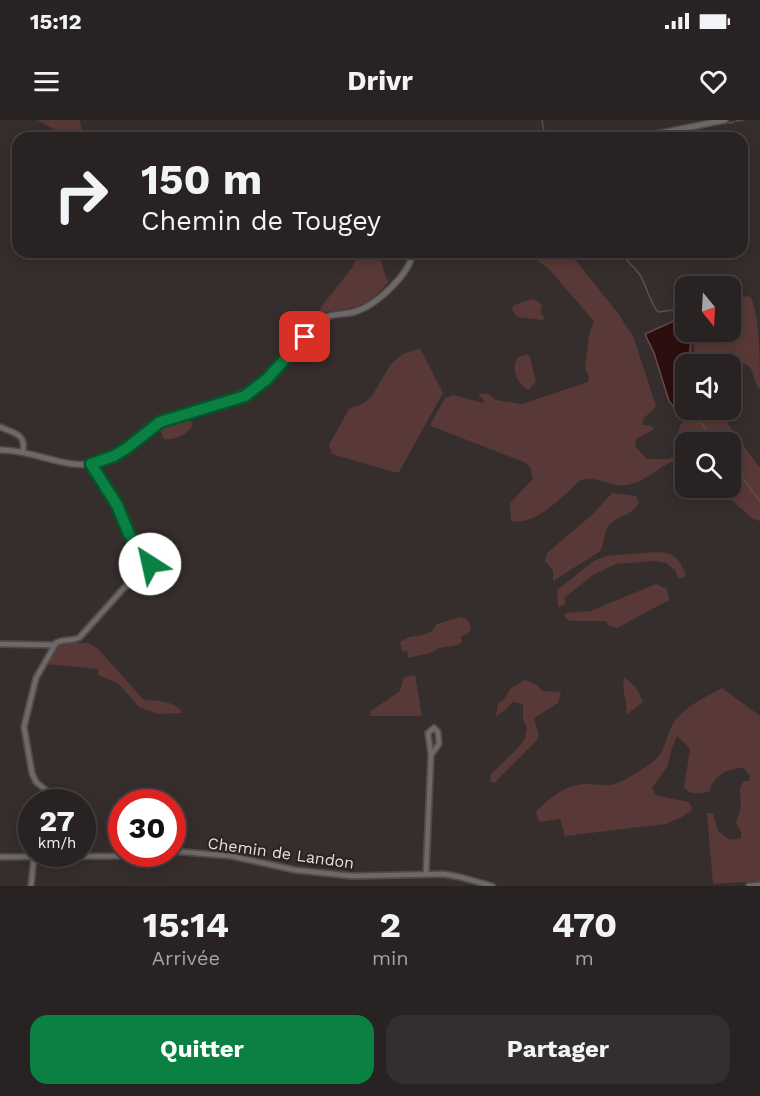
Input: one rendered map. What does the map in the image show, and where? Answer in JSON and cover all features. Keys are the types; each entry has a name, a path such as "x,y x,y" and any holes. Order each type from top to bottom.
{"street":[{"path":"666,132 725,120"},
{"path":"0,450 23,451 80,465 91,464 114,456 160,422 245,396 257,388 317,322 331,315 361,309 380,297 402,276 411,258"},
{"path":"0,427 21,437 24,443 23,451"},
{"path":"45,789 36,782 32,773 24,728 36,678 54,645 60,640 76,640 81,637 123,589 150,564 129,534 112,496 91,464"},
{"path":"0,644 54,645"},
{"path":"426,873 431,755 428,732 434,728 438,732 439,744 431,755"},
{"name":"Chemin de Landon","path":"186,852 231,856 295,870 352,876 426,873 460,876 492,886"},
{"path":"0,857 18,856"},
{"path":"31,886 33,867"},
{"path":"749,886 760,885"}],"shaded area":[{"path":"37,120 80,120 82,132 60,132"},
{"path":"356,258 381,258 389,281 365,303 319,314 321,307 352,268"},
{"path":"534,258 574,258 617,312 633,336 656,406 644,418 642,425 650,425 654,429 636,439 635,446 647,459 668,459 675,456 675,460 642,480 627,485 615,485 593,479 581,480 540,514 530,519 511,521 510,503 533,479 530,467 526,463 431,426 431,423 445,398 453,395 483,403 485,401 478,394 488,394 496,400 522,404 588,382 589,377 585,368 589,335 594,321 548,268"},
{"path":"750,296 756,314 760,389 749,367 741,363 741,354 694,354 695,342 741,342 741,297"},
{"path":"531,299 538,301 542,306 540,312 544,317 543,320 517,317 512,309 513,306"},
{"path":"675,320 675,342 691,342 690,354 675,354 675,409 669,401 654,353 645,334"},
{"path":"420,348 443,393 399,472 332,454 329,445 349,409 364,403 372,396 391,364 403,354"},
{"path":"527,354 530,357 536,382 528,390 518,380 515,372 517,358"},
{"path":"185,417 189,418 193,425 191,429 173,439 164,439 158,426"},
{"path":"686,420 725,420 734,432 679,432"},
{"path":"741,442 760,468 760,521 753,519 729,498 741,498"},
{"path":"612,493 636,496 639,502 633,510 609,525 599,552 553,581 553,571 545,561 547,553 593,514"},
{"path":"656,552 676,558 686,575 684,578 678,578 675,570 666,563 654,561 616,564 593,575 564,598 566,604 558,607 557,590 594,561 606,556"},
{"path":"656,584 667,589 669,600 617,628 609,626 606,621 570,621 564,616 565,613 590,611"},
{"path":"461,617 468,620 471,628 470,632 461,637 462,642 458,645 439,648 430,653 408,658 407,650 402,652 400,642 432,631 437,624"},
{"path":"59,643 89,643 98,649 144,700 169,703 182,712 158,714 139,707 118,683 98,675 98,669 47,664"},
{"path":"415,675 422,716 369,716 371,711 400,691 404,677"},
{"path":"624,677 636,687 643,702 626,715 623,686"},
{"path":"525,680 537,685 542,691 561,692 558,703 534,718 539,735 536,741 494,783 490,781 491,774 525,739 527,728 523,719 523,704 513,702 496,716 498,703 503,701 511,688"},
{"path":"722,688 760,716 760,881 713,884 707,813 713,813 718,831 730,840 741,838 736,822 741,808 740,788 744,781 749,781 750,776 744,768 732,769 714,781 709,792 689,792 684,787 690,750 677,736 668,765 652,788 655,795 688,802 692,810 682,817 665,824 565,836 560,819 539,822 536,812 552,797 565,789 580,784 615,784 654,761 662,751 677,718 695,703"}],"waterway":[{"path":"542,120 544,132"},
{"path":"736,121 743,120"},
{"path":"729,123 734,122"},
{"path":"624,258 640,275 658,312 675,310"},
{"path":"699,420 708,432"},
{"path":"741,476 760,501"}],"route":[{"path":"150,564 129,534 107,486 91,464 114,456 135,443 152,427 170,417 245,396 267,379 305,337"}]}
